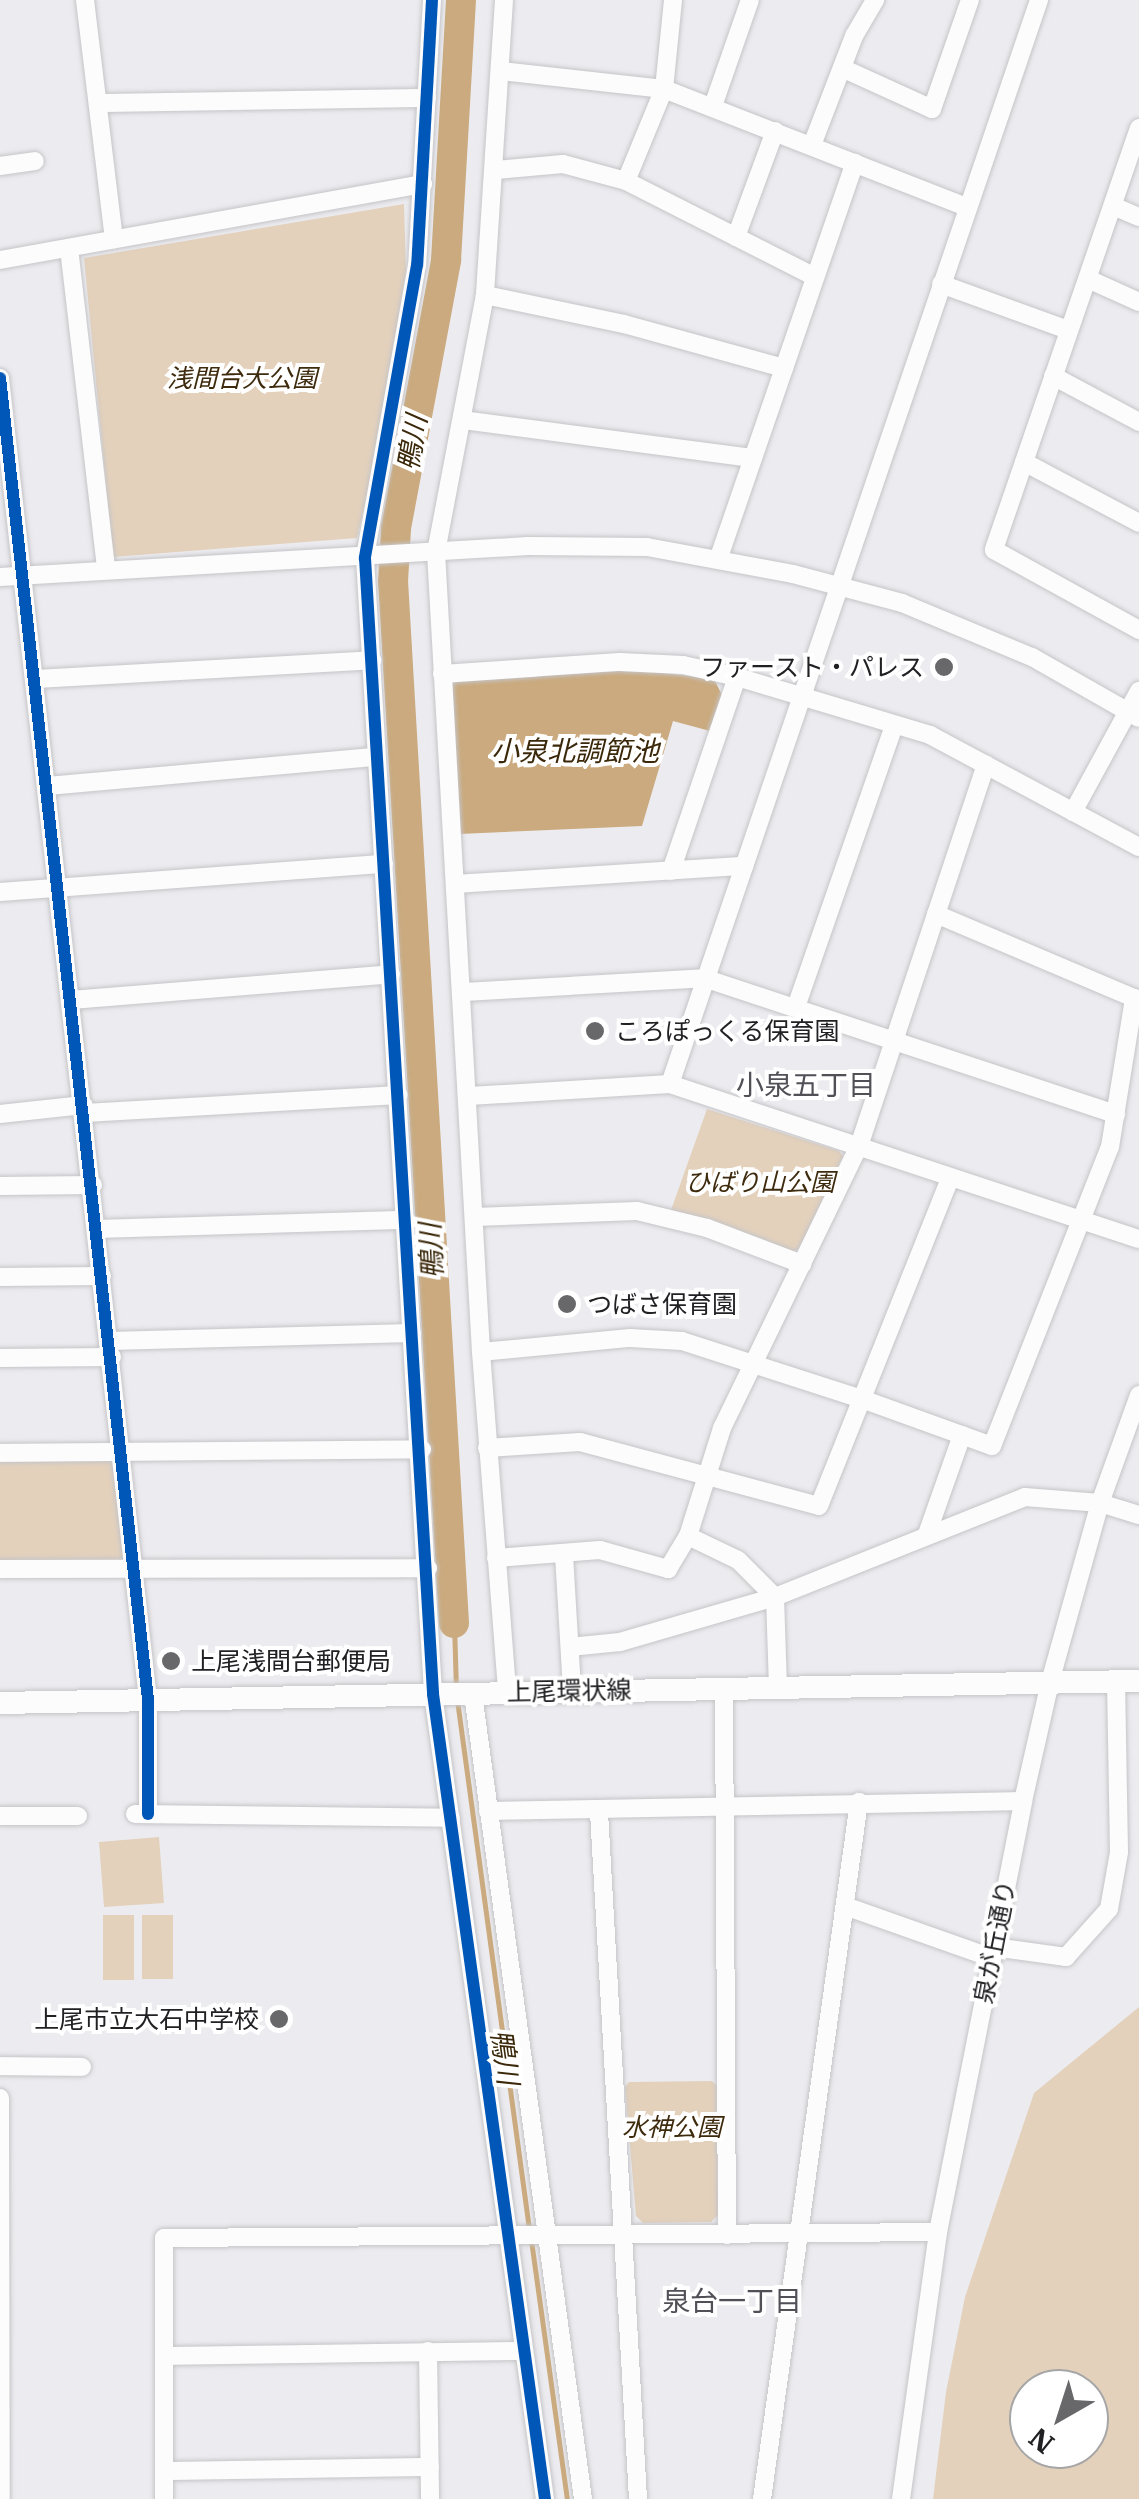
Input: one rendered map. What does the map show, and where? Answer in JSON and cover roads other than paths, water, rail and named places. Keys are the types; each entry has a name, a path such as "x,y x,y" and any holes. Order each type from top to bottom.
{"main road":[{"name":"上尾環状線","path":"0,1703 1128,1681"}],"street":[{"path":"86,0 114,239"},
{"path":"432,0 418,266 365,558 422,1449 433,1694 545,2499"},
{"path":"504,0 485,296 436,552 464,992 481,1352 506,1693"},
{"path":"626,181 664,89 673,0"},
{"path":"712,106 750,0"},
{"path":"812,146 842,68 875,0"},
{"path":"842,68 932,109 970,0"},
{"path":"670,1084 1038,0"},
{"path":"501,71 664,89 967,207"},
{"path":"98,104 427,98"},
{"path":"1139,128 994,550 1139,630"},
{"path":"736,237 775,131"},
{"path":"0,166 35,161"},
{"path":"718,557 855,163"},
{"path":"496,170 564,164 626,181 815,277"},
{"path":"0,260 423,184"},
{"path":"1113,206 1139,217"},
{"path":"69,248 106,569"},
{"path":"1088,278 1139,302"},
{"path":"941,284 1068,330"},
{"path":"485,296 624,324 784,368"},
{"path":"1053,376 1139,422"},
{"path":"0,378 148,1700 141,1814 451,1818"},
{"path":"463,420 753,458"},
{"path":"1024,462 1139,523"},
{"path":"0,577 528,546 647,547 718,557 902,603 1032,657 1133,715"},
{"path":"36,679 372,660"},
{"path":"442,674 620,662 684,665 737,676 930,734 1139,847"},
{"path":"671,870 737,676"},
{"path":"1073,812 1133,715 1139,691"},
{"path":"796,1007 894,725"},
{"path":"48,786 376,757"},
{"path":"496,1558 600,1550 668,1570 688,1536 722,1428 860,1146 986,765"},
{"path":"0,892 384,864"},
{"path":"455,884 744,866"},
{"path":"481,1352 630,1338 682,1341 862,1398 992,1446 1110,1147 1136,999 936,914"},
{"path":"71,1000 391,974"},
{"path":"464,992 704,978 1116,1114"},
{"path":"469,1096 670,1084 1139,1239"},
{"path":"0,1114 398,1095"},
{"path":"487,1448 580,1442 819,1506 950,1178"},
{"path":"0,1186 92,1185"},
{"path":"475,1217 637,1211 707,1228 802,1264"},
{"path":"97,1229 406,1220"},
{"path":"0,1278 102,1276"},
{"path":"0,1358 412,1333"},
{"name":"泉が丘通り","path":"901,2499 938,2232 1023,1802 1050,1682 1100,1504 1135,1418 1139,1396"},
{"path":"928,1534 962,1436"},
{"path":"0,1453 422,1449"},
{"path":"570,1647 620,1642 775,1597 1025,1497 1100,1504 1139,1515"},
{"path":"688,1536 738,1560 775,1597 778,1687"},
{"path":"564,1555 572,1691"},
{"path":"0,1569 428,1568"},
{"path":"845,1906 993,1953 1066,1957 1108,1909 1119,1855 1128,1681"},
{"path":"724,1688 721,1809 727,2235"},
{"path":"473,1694 583,2499"},
{"path":"762,2499 859,1802"},
{"path":"488,1812 721,1809 859,1802 1023,1802"},
{"path":"599,1812 638,2499"},
{"path":"0,1816 78,1816"},
{"path":"0,2066 82,2067"},
{"path":"0,2098 0,2499"},
{"path":"164,2499 164,2238 938,2232"},
{"path":"428,2351 430,2499"},
{"path":"164,2356 524,2351"},
{"path":"164,2471 430,2467"}],"water":[{"name":"小泉北調節池","path":"638,670 714,679 722,695 710,731 673,721 642,826 459,834 447,691 455,680"}],"waterway":[{"name":"鴨川","path":"454,1623 393,582 396,528 446,260 461,0"},
{"name":"鴨川","path":"454,1623 456,1689"},
{"name":"鴨川","path":"457,1700 529,2229"},
{"name":"鴨川","path":"531,2240 567,2499"}],"place":[{"name":"ファースト・パレス","path":"944,667"},
{"name":"ころぽっくる保育園","path":"595,1031"},
{"name":"つばさ保育園","path":"567,1304"},
{"name":"上尾浅間台郵便局","path":"171,1661"},
{"name":"上尾市立大石中学校","path":"279,2019"}],"district":[{"name":"小泉五丁目","path":"806,1085"},
{"name":"泉台一丁目","path":"732,2301"}],"park label":[{"name":"浅間台大公園","path":"242,378"},
{"name":"ひばり山公園","path":"760,1182"},
{"name":"水神公園","path":"672,2127"}]}
